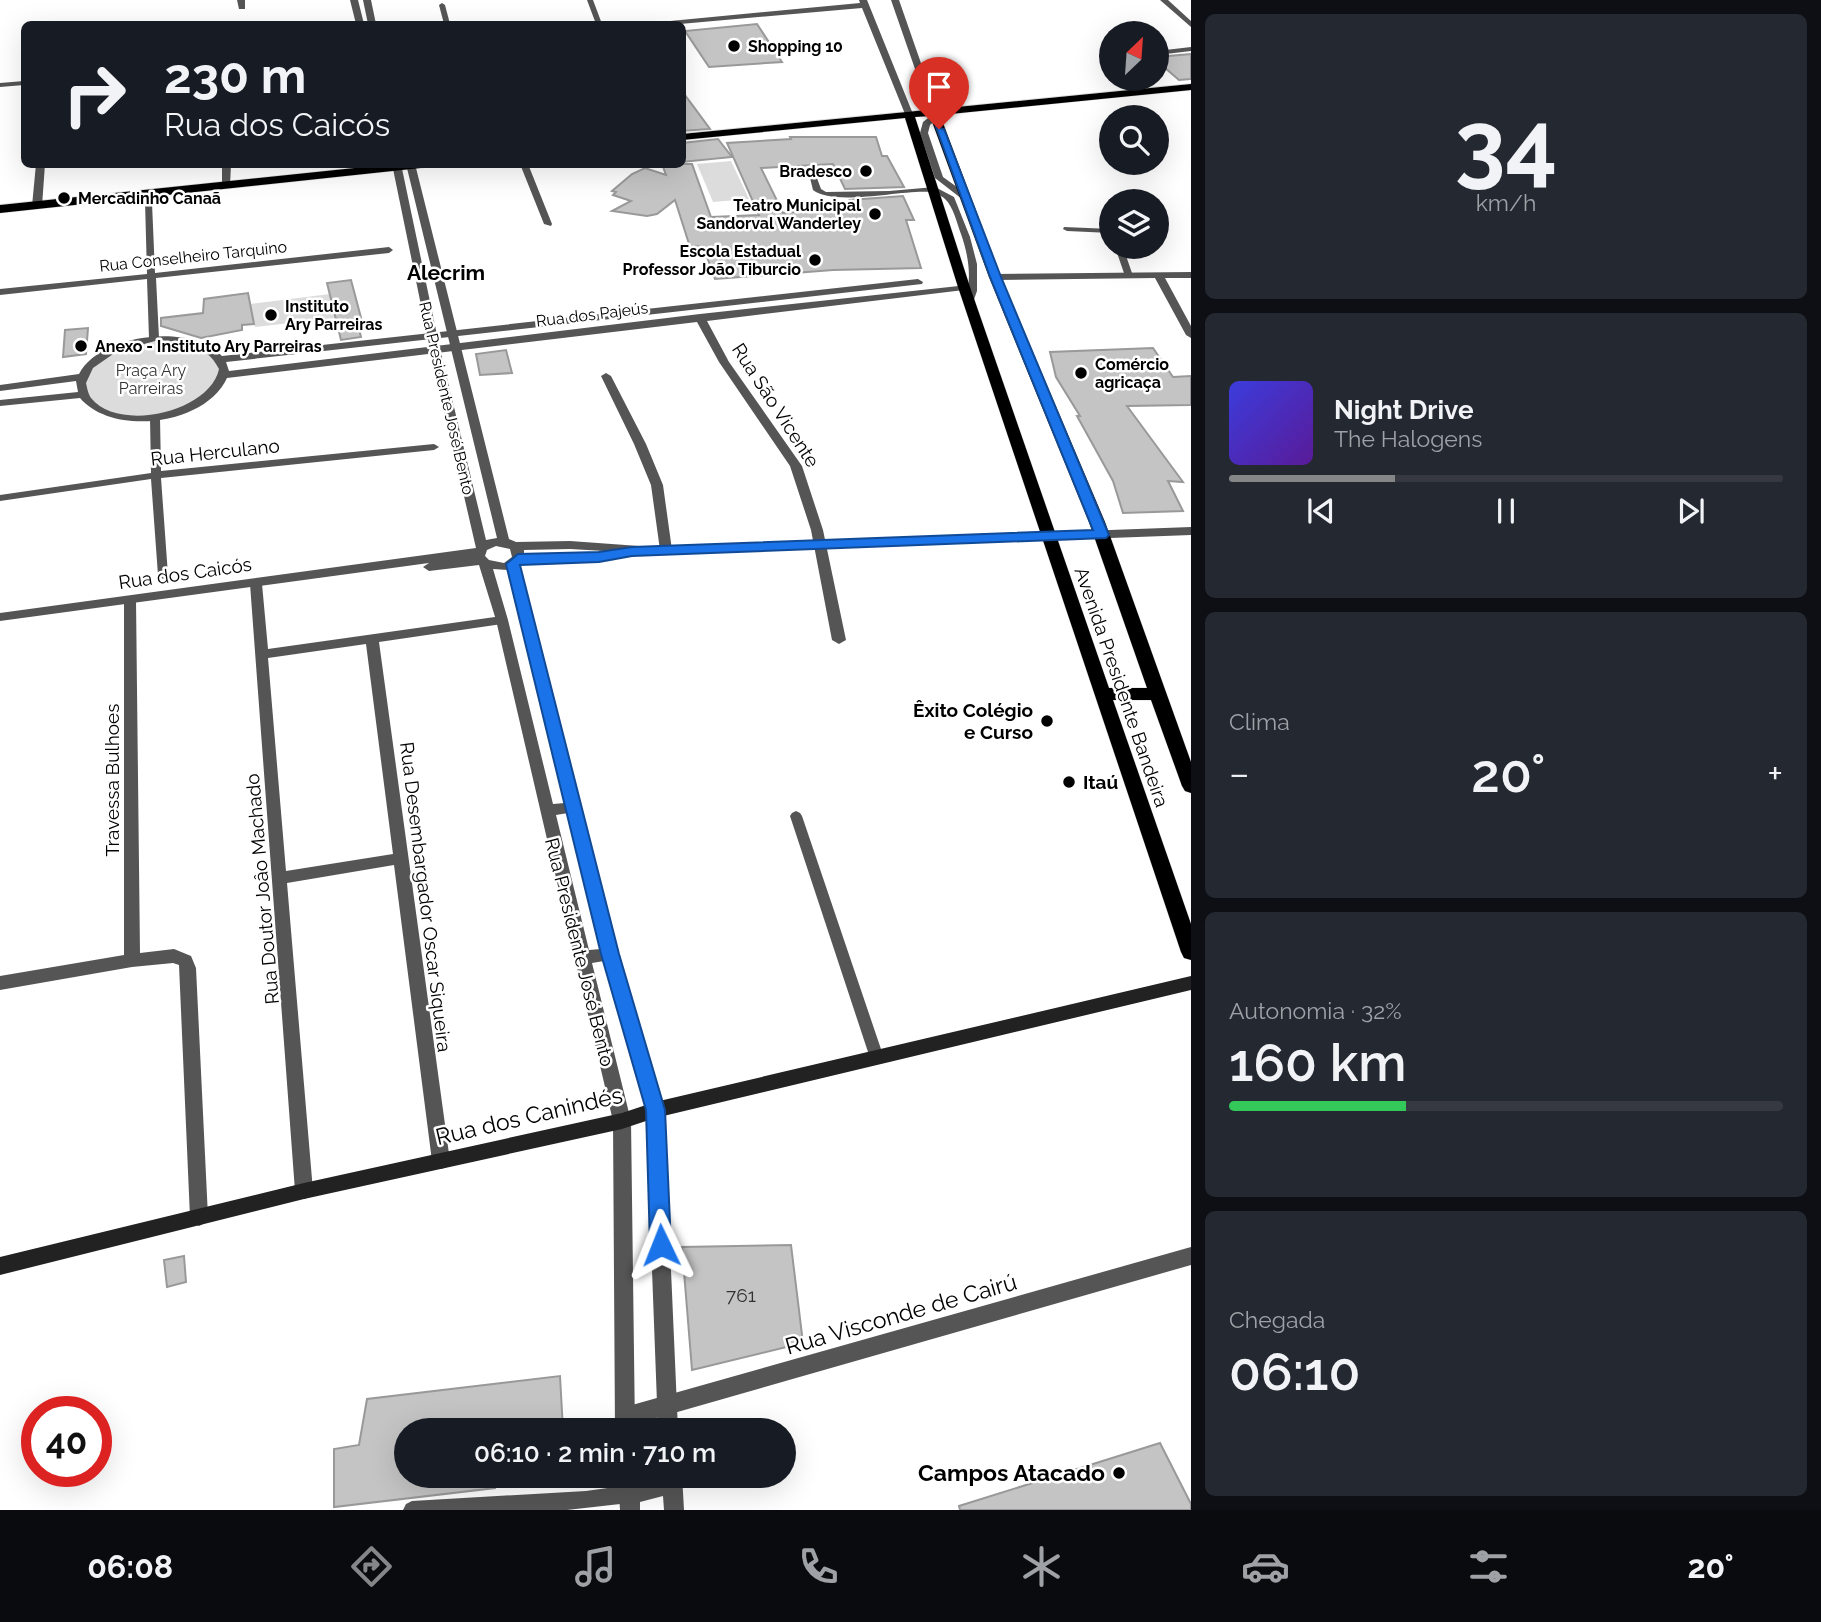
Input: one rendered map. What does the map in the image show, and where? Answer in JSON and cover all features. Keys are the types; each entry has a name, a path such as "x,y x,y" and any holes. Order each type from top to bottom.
{"main road":[{"path":"686,137 909,114 934,115 1191,87"},
{"name":"Avenida Presidente Bandeira","path":"909,114 969,303 1191,952"},
{"name":"Avenida Presidente Bandeira","path":"934,115 995,277 1102,535 1109,562 1191,786"},
{"path":"0,209 377,168"},
{"path":"1103,694 1158,694"},
{"name":"Rua dos Canindés","path":"0,1266 304,1191 622,1121 655,1110 1191,983"}],"street":[{"path":"354,0 359,21"},
{"path":"367,0 371,21"},
{"name":"Avenida Presidente Bandeira","path":"895,0 934,115"},
{"path":"1164,0 1191,25"},
{"path":"686,27 865,5"},
{"name":"Avenida Presidente Bandeira","path":"865,5 909,114"},
{"path":"686,22 757,18"},
{"path":"1169,52 1191,49"},
{"path":"0,85 21,83"},
{"path":"0,91 21,89"},
{"path":"37,206 41,168"},
{"path":"226,168 228,184"},
{"name":"Rua Presidente José Bento","path":"396,168 482,556 502,620 622,1121 625,1418"},
{"name":"Rua Presidente José Bento","path":"412,168 477,430 512,553 610,954 655,1110 667,1418"},
{"path":"412,241 429,239"},
{"path":"1158,275 1191,335"},
{"path":"995,277 1191,275"},
{"name":"Rua dos Pajeús","path":"224,375 962,282"},
{"name":"Rua dos Pajeús","path":"221,359 962,282"},
{"name":"Rua São Vicente","path":"700,317 724,362 796,466 804,485 839,640"},
{"path":"153,338 178,338 199,343 215,352 221,359 224,375 217,389 202,402 180,412 155,418 116,417 94,408 81,394 81,377 91,363 107,351 129,343 153,338"},
{"path":"606,376 657,485 666,550"},
{"path":"0,388 81,377"},
{"path":"49,383 52,397"},
{"path":"0,403 81,394"},
{"path":"455,433 477,430"},
{"path":"512,553 499,568 482,556 492,542 512,553 599,557 632,551 1191,531"},
{"name":"Rua dos Caicós","path":"0,617 376,568 426,568 482,556"},
{"name":"Rua Doutor Joâo Machado","path":"256,583 304,1191"},
{"name":"Travessa Bulhoes","path":"130,600 132,960"},
{"path":"262,653 502,620"},
{"name":"Rua Desembargador Oscar Siqueira","path":"372,638 441,1161"},
{"path":"516,682 542,679"},
{"path":"547,811 574,807"},
{"path":"281,878 402,858"},
{"path":"581,958 610,954"},
{"path":"0,983 132,960 180,956 188,968 199,1217"},
{"name":"Rua Visconde de Cairú","path":"640,1418 667,1407 1191,1256"},
{"path":"673,1488 674,1510"}],"lane":[{"path":"590,0 598,21"},
{"path":"442,5 446,21"},
{"path":"526,168 548,224"},
{"path":"811,172 817,190 825,194 935,189 951,200 969,251 974,292 969,303"},
{"path":"148,202 153,338"},
{"path":"1067,229 1099,230"},
{"name":"Rua Conselheiro Tarquino","path":"0,292 389,250"},
{"path":"1123,259 1129,275"},
{"path":"155,418 163,575"},
{"name":"Rua Herculano","path":"0,498 156,475 434,447"},
{"path":"796,816 877,1058"},
{"path":"412,1510 586,1500 629,1493"}],"green space":[{"path":"731,161 749,199 713,202 697,164"},
{"path":"330,294 335,318 255,327 250,304"},
{"name":"Praça Ary Parreiras","path":"163,340 188,344 207,352 220,364 219,381 185,409 136,418 111,414 94,407 83,382 98,363 127,347"}],"building":[{"name":"Shopping 10","path":"757,24 782,62 709,67 686,31"},
{"path":"1191,54 1191,79 1179,80 1169,71 1169,56"},
{"path":"686,96 710,129 686,131"},
{"path":"790,137 876,137 882,156 887,156 904,187 845,189 833,164 761,168 783,213 853,207 850,200 903,196 914,220 906,220 921,268 833,270 715,279 703,246 690,247 675,200 657,214 647,216 612,211 631,201 613,195 616,192 612,191 632,174 645,168 666,175 663,168 686,168 686,164 692,164 711,217 759,215 727,143 791,139"},
{"path":"718,139 732,157 686,162 686,143"},
{"path":"351,280 364,329 359,329 361,337 341,340 327,283"},
{"path":"248,293 254,324 242,325 242,330 201,338 161,326 161,318 203,313 204,299"},
{"path":"88,328 86,354 63,357 65,330"},
{"path":"1153,348 1173,377 1191,376 1191,405 1127,406 1183,482 1168,481 1183,511 1123,513 1113,481 1077,416 1080,416 1056,377 1050,352"},
{"path":"506,350 512,373 480,375 476,354"},
{"path":"791,1245 803,1343 692,1370 682,1247"},
{"path":"184,1256 186,1282 167,1287 164,1260"},
{"path":"560,1376 562,1418 394,1418 394,1488 495,1488 334,1507 334,1449 359,1445 367,1399"},
{"name":"Campos Atacado","path":"1160,1443 1191,1504 1191,1510 960,1510 959,1506"}],"place":[{"name":"Shopping 10","path":"734,46"},
{"name":"Bradesco","path":"866,171"},
{"name":"Mercadinho Canaã","path":"64,198"},
{"name":"Teatro Municipal Sandorval Wanderley","path":"875,214"},
{"name":"Escola Estadual Professor João Tiburcio","path":"815,260"},
{"name":"Instituto Ary Parreiras","path":"271,315"},
{"name":"Anexo - Instituto Ary Parreiras","path":"81,346"},
{"name":"Comércio agricaça","path":"1081,373"},
{"name":"Êxito Colégio e Curso","path":"1047,721"},
{"name":"Itaú","path":"1069,782"},
{"name":"Campos Atacado","path":"1119,1473"}],"district":[{"name":"Alecrim","path":"446,273"}],"route":[{"path":"661,1245 655,1110 610,954 513,564 518,559 572,559 632,551 1102,535 995,277 939,129"}]}
